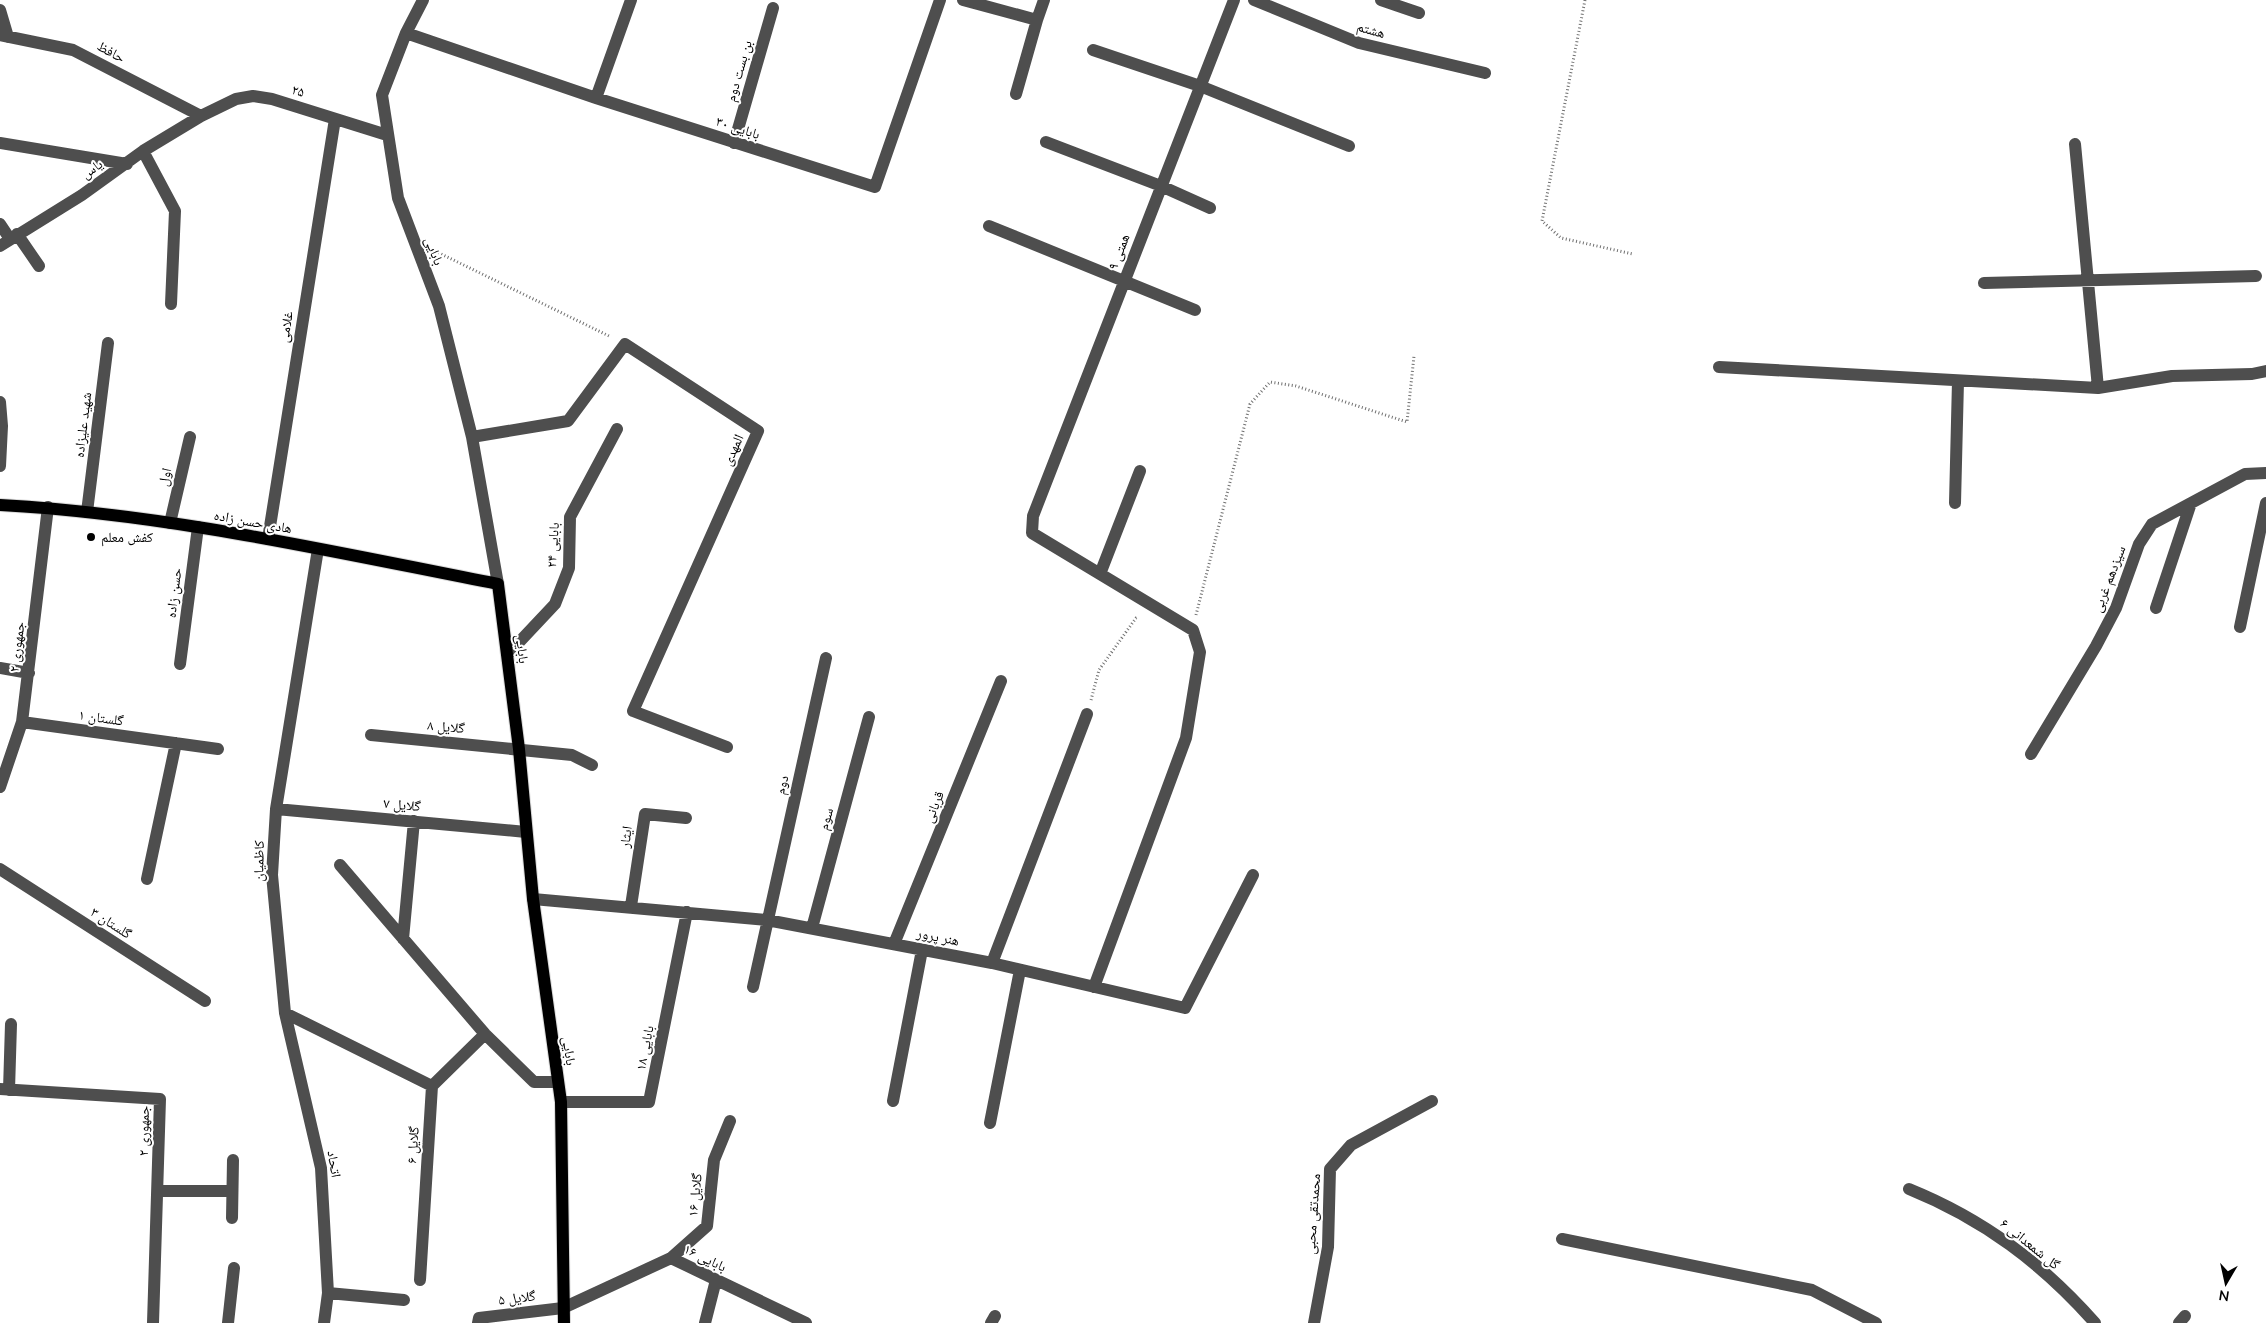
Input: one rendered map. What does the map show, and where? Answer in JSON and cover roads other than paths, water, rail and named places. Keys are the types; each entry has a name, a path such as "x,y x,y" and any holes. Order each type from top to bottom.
{"main road":[{"name":"هادی حسن زاده","path":"0,505 48,508 170,522 498,584"},
{"name":"بابایی","path":"498,584 519,749 533,899 561,1102 564,1323"}],"street":[{"name":"بابایی","path":"423,0 406,33 382,95 387,135 398,198 439,306 472,436 498,584"},
{"path":"596,98 631,0"},
{"name":"بابایی ۳۰","path":"406,33 596,98 875,187 940,0"},
{"path":"963,0 1037,20"},
{"path":"1016,94 1044,0"},
{"name":"همتی ۹","path":"1100,574 1032,533 1033,516 1234,0"},
{"name":"هشتم","path":"1254,0 1359,43 1485,73"},
{"path":"1381,0 1419,13"},
{"name":"بن بست دوم","path":"734,142 773,8"},
{"path":"1,14 4,36"},
{"name":"حافظ","path":"4,36 73,50 201,116"},
{"path":"1093,50 1200,86 1350,146"},
{"name":"۲۵","path":"201,116 236,99 253,96 272,99 387,135"},
{"name":"یاس","path":"9,239 82,195 143,151 201,116"},
{"name":"غلامی","path":"268,539 335,119"},
{"path":"1046,142 1161,186 1210,208"},
{"path":"0,143 126,164"},
{"path":"2075,144 2098,388"},
{"path":"143,151 175,211 171,304"},
{"path":"0,224 9,239 39,266"},
{"path":"989,226 1195,310"},
{"path":"1984,283 2088,282 2256,276"},
{"name":"شهید علیزاده","path":"86,512 108,343"},
{"name":"المهدی","path":"472,436 568,421 625,344 758,431 633,711 727,747"},
{"path":"1719,366 1958,382 2098,388 2172,376 2252,374 2266,371"},
{"path":"1955,503 1958,382"},
{"path":"0,402 2,426 0,466"},
{"name":"بابایی ۲۴","path":"508,654 555,604 568,568 570,517 617,429"},
{"name":"اول","path":"170,522 190,437"},
{"path":"1094,988 1186,738 1200,652 1192,630 1100,574 1140,471"},
{"name":"سیزدهم غربی","path":"2031,754 2096,646 2116,608 2139,544 2152,524 2245,474 2266,473"},
{"path":"2156,608 2191,503"},
{"path":"2240,627 2266,503"},
{"name":"جمهوری ۲","path":"0,787 5,758 22,722 48,508"},
{"name":"حسن زاده","path":"180,664 198,527"},
{"name":"کاظمیان","path":"285,1013 272,875 276,810 318,549"},
{"name":"دوم","path":"753,987 826,658"},
{"path":"0,668 29,673"},
{"name":"قربانی","path":"894,944 1001,681"},
{"path":"992,963 1087,714"},
{"name":"سوم","path":"812,928 869,717"},
{"name":"گلستان ۱","path":"22,722 218,749"},
{"name":"گلایل ۸","path":"371,735 572,754 592,765"},
{"path":"147,879 176,743"},
{"name":"گلایل ۷","path":"276,810 414,820 526,832"},
{"name":"ایثار","path":"631,906 645,814 686,818"},
{"path":"403,939 414,820"},
{"path":"340,865 486,1034 534,1082 558,1082"},
{"name":"گلستان ۳","path":"0,869 205,1001"},
{"name":"هنر پرور","path":"533,899 631,906 767,920 992,963 1184,1008 1253,875"},
{"name":"بابایی ۱۸","path":"561,1102 649,1102 687,912"},
{"path":"893,1100 922,950"},
{"path":"990,1123 1020,970"},
{"path":"285,1013 432,1086 486,1034"},
{"name":"اتحاد","path":"285,1013 321,1168 328,1293 324,1323"},
{"path":"5,1090 11,1024"},
{"name":"گلایل ۶","path":"420,1280 432,1086"},
{"name":"جمهوری ۲","path":"5,1090 160,1099 152,1323"},
{"name":"محمدتقی محبی","path":"1314,1323 1328,1247 1330,1169 1351,1145 1432,1101"},
{"name":"گلایل ۱۶","path":"671,1258 707,1226 714,1160 730,1121"},
{"path":"232,1218 233,1160"},
{"name":"گل شمعدانی ۶","path":"1909,1189 1944,1203 1971,1217 2010,1243 2066,1293 2095,1323"},
{"path":"158,1191 232,1191"},
{"path":"1562,1239 1812,1290 1876,1323"},
{"name":"بابایی ۱۶","path":"563,1308 671,1258 806,1323"},
{"path":"228,1323 234,1268"},
{"path":"705,1323 716,1280"},
{"path":"328,1293 404,1300"},
{"name":"گلایل ۵","path":"478,1323 479,1318 563,1308"}],"place":[{"name":"کفش معلم","path":"91,537"}]}
